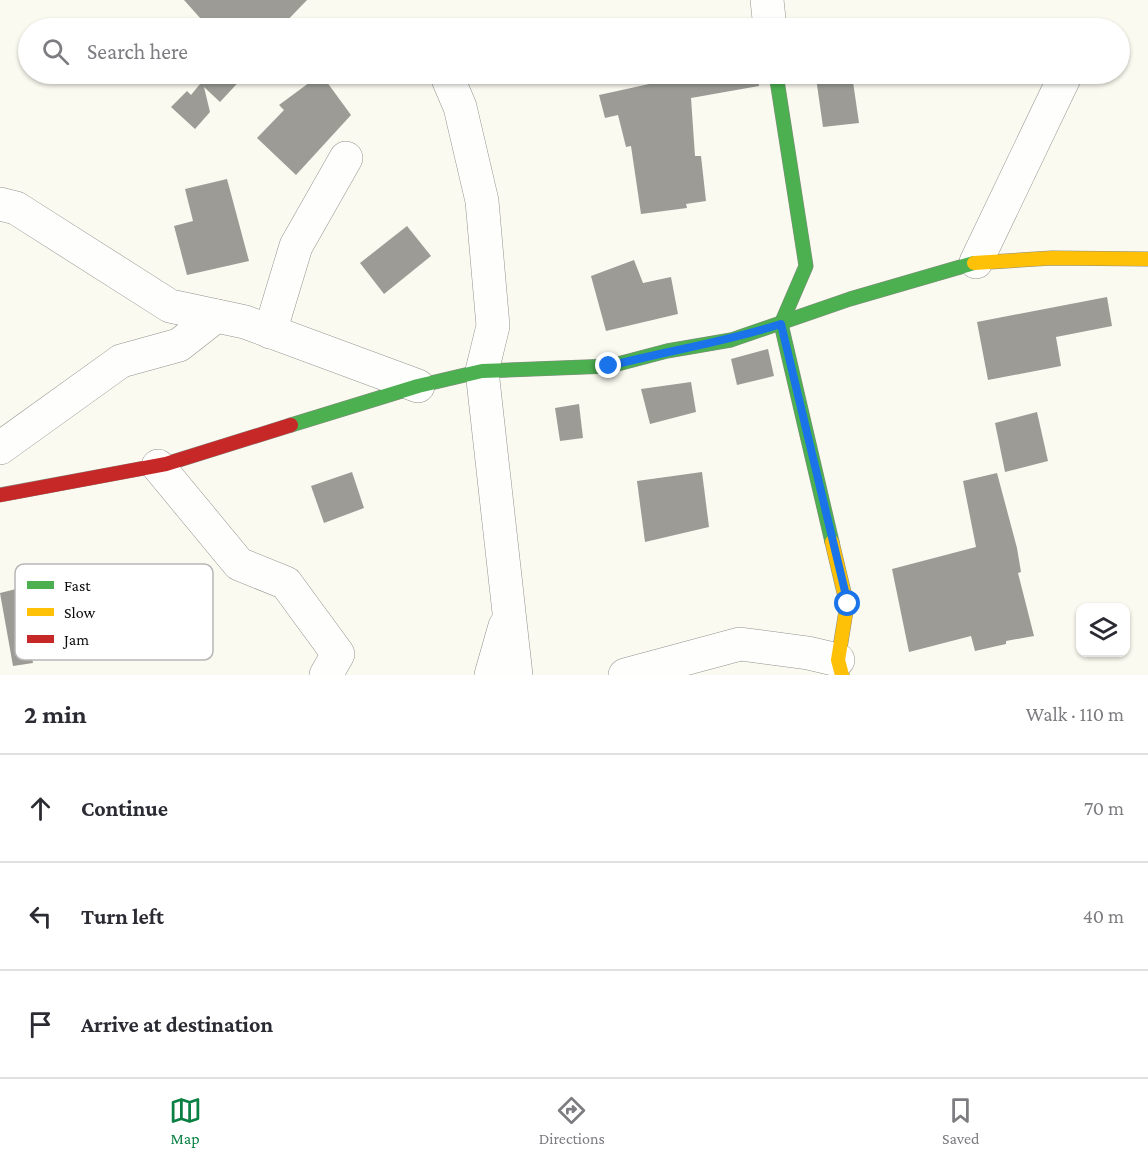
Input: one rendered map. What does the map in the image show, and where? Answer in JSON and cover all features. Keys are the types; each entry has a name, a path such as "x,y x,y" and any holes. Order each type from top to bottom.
{"street":[{"path":"767,0 769,18"},
{"path":"450,84 460,108 482,201 493,326 482,371 516,675"},
{"path":"625,675 740,644 807,652 840,668 848,604 781,324 806,266 778,84"},
{"path":"976,262 1061,84"},
{"path":"270,332 296,246 346,158"},
{"path":"0,204 15,208 170,306 216,316 270,332 418,386"},
{"path":"0,495 158,466 418,386 482,371 609,366 667,351 731,340 850,299 976,262 1052,258 1148,259"},
{"path":"0,448 122,361 179,345 216,316"},
{"path":"158,466 239,564 286,583 338,654 326,675"},
{"path":"491,675 509,610"}],"building":[{"path":"184,0 307,0 290,18 200,18"},
{"path":"200,84 237,84 220,102 204,87 210,112 195,129 171,107 187,91 191,95"},
{"path":"307,84 328,84 351,115 296,175 257,138 284,110 279,105"},
{"path":"649,84 759,84 759,86 691,98 695,156 701,156 706,201 686,204 687,208 641,214 631,146 626,147 618,115 605,118 599,95"},
{"path":"817,84 853,84 859,123 823,127"},
{"path":"227,179 249,261 187,275 174,226 193,221 185,189"},
{"path":"407,226 431,256 384,294 360,263"},
{"path":"634,260 643,283 671,277 678,314 606,331 591,276"},
{"path":"1107,297 1112,326 1056,337 1061,366 988,380 977,322"},
{"path":"768,349 774,376 737,385 731,359"},
{"path":"691,382 696,412 650,424 641,389"},
{"path":"579,404 583,438 560,441 555,408"},
{"path":"1037,412 1048,461 1005,472 995,423"},
{"path":"352,472 364,508 324,523 311,486"},
{"path":"702,472 709,527 645,542 637,481"},
{"path":"997,473 1017,548 1021,572 1018,573 1034,636 1006,641 1006,644 975,651 971,636 909,652 892,569 976,547 963,481"},
{"path":"15,589 15,660 32,660 33,663 13,666 0,593"}],"traffic: fast":[{"path":"778,84 806,266 781,324 832,542"},
{"path":"291,425 418,386 482,371 610,366 667,351 731,340 850,299 974,263"}],"traffic: slow":[{"path":"974,263 1052,258 1148,259"},
{"path":"832,542 847,605 838,660 842,675"}],"traffic: jam":[{"path":"0,495 166,464 291,425"}],"route":[{"path":"609,366 667,351 731,340 781,324 848,604"}]}
